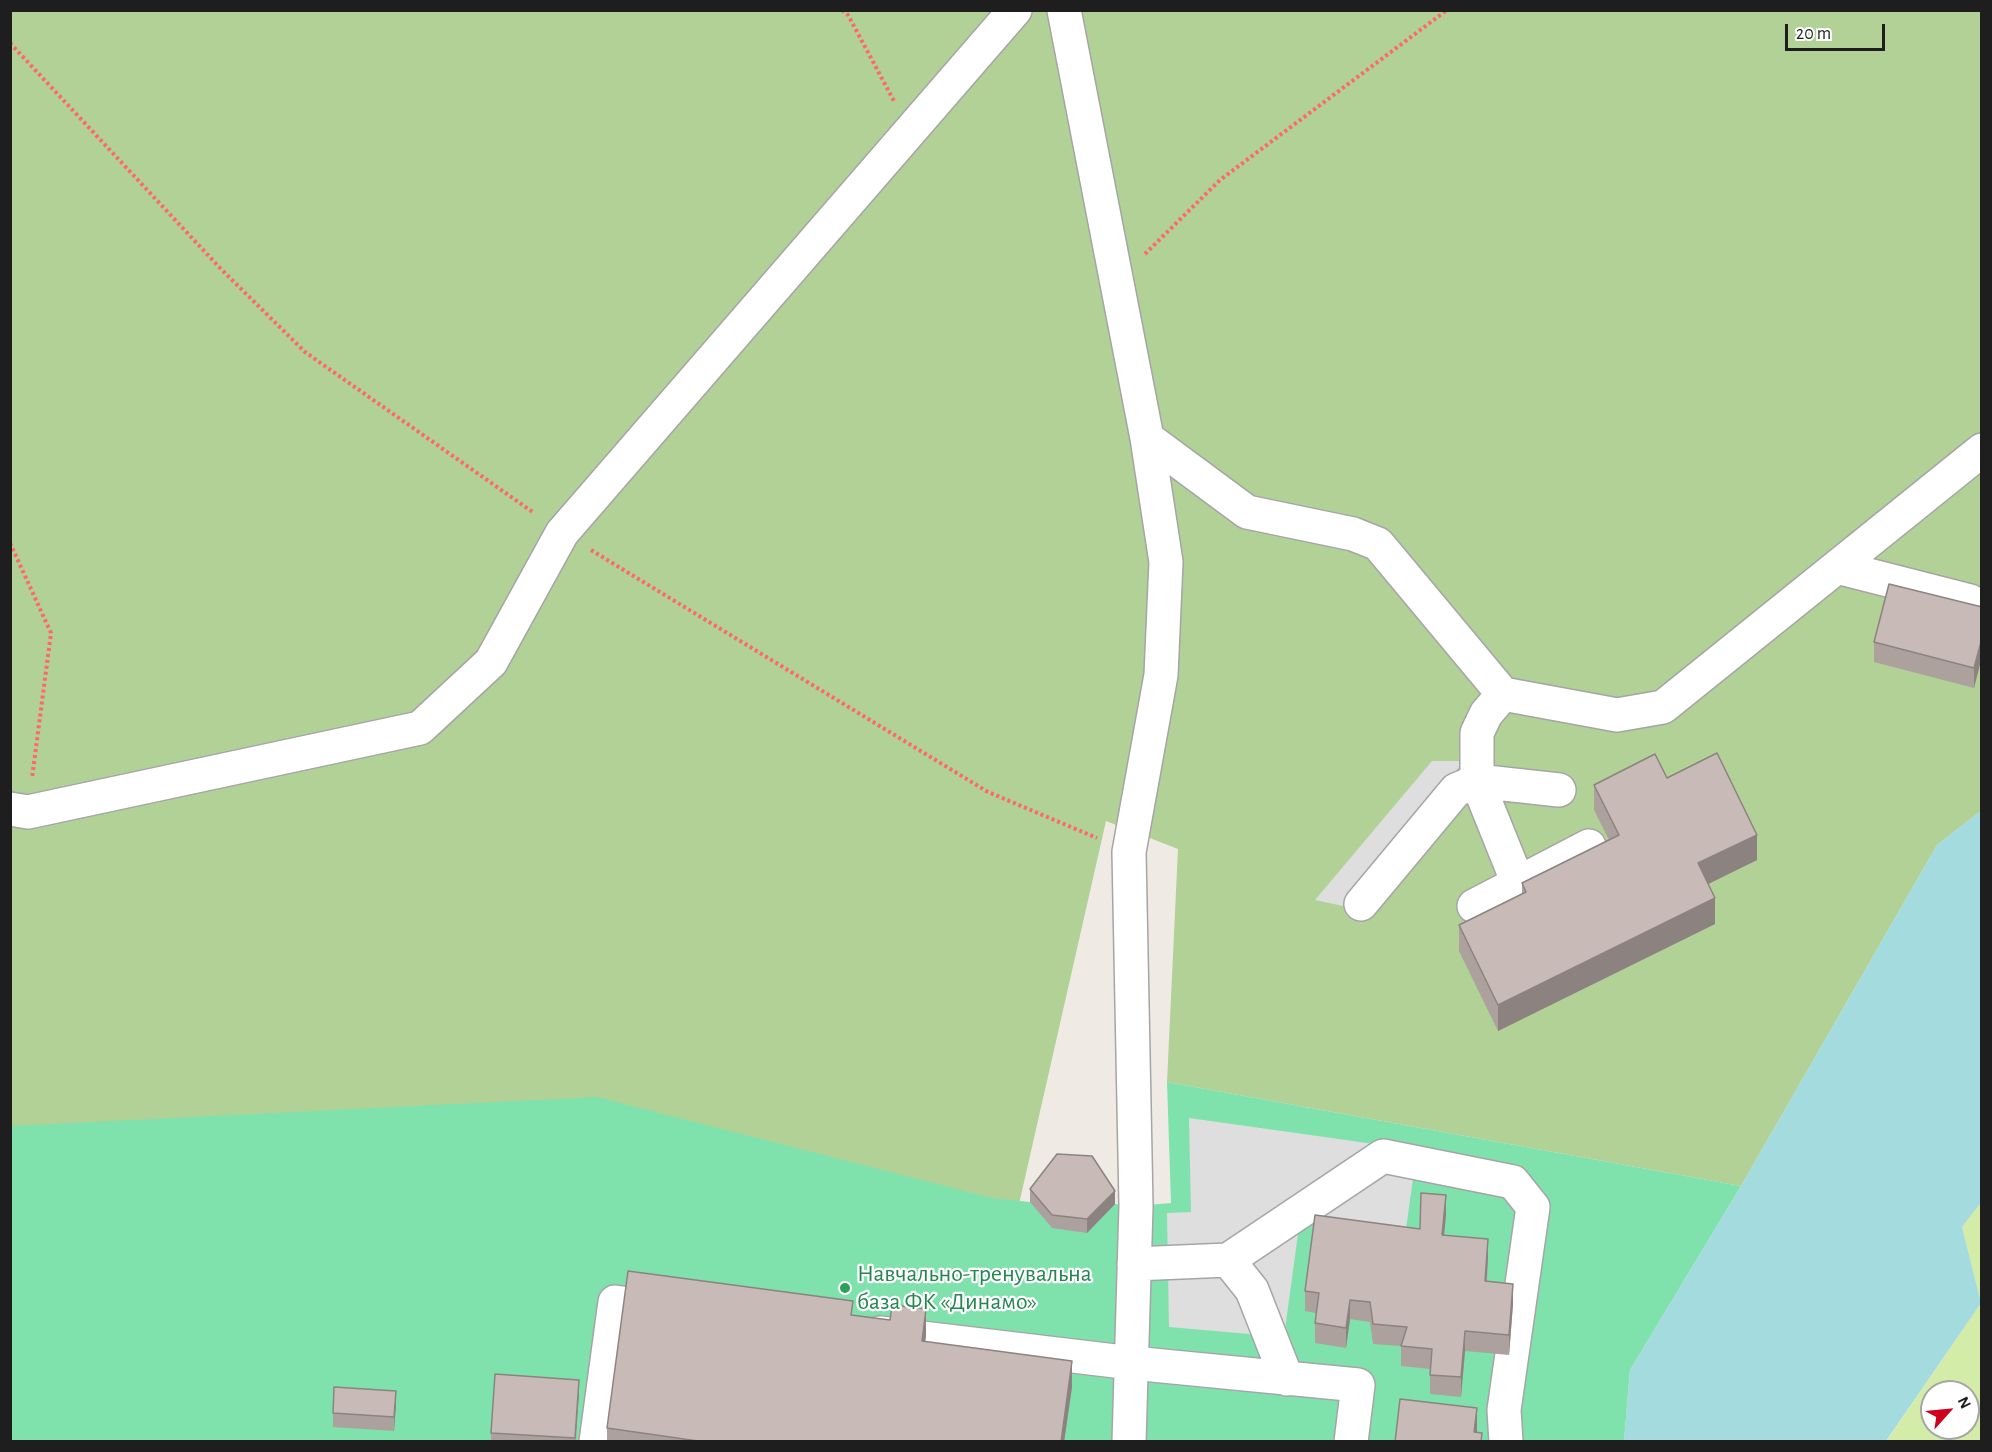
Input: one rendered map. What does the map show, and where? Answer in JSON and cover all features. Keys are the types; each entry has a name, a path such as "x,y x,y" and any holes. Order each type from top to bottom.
{"lane":[{"path":"19,811 420,728 491,662 562,533 1015,10"},
{"path":"1064,10 1147,438 1166,562 1161,675 1129,852 1136,1195 1129,1442"},
{"path":"1147,438 1246,512 1353,534 1378,544 1503,694 1617,715 1663,707 1982,450"},
{"path":"1837,567 1970,601"},
{"path":"1503,694 1486,714 1477,733 1478,781 1518,883"},
{"path":"1360,904 1456,790 1478,781 1559,790"},
{"path":"1474,906 1588,846"},
{"path":"1134,1264 1228,1260 1383,1156 1513,1182 1533,1207 1504,1410 1506,1442"},
{"path":"1228,1260 1252,1290 1287,1379"},
{"path":"596,1442 615,1302 698,1312"},
{"path":"850,1330 1132,1363 1358,1385 1351,1442"}],"path":[{"path":"842,10 848,15 910,132"},
{"path":"1116,282 1220,180 1447,10"},
{"path":"10,43 220,268 304,352 562,533 988,792 1129,852"},
{"path":"10,543 51,633 19,811"}],"green space":[{"path":"10,11 1981,11 1981,811 1937,845 1741,1186 1167,1082 1178,849 1106,821 1007,1257 11,1441"},
{"name":"Навчально-тренувальна база ФК «Динамо»","path":"1167,1082 1741,1186 1630,1370 1624,1441 11,1442 11,1126 597,1097 992,1198 1030,1202 1057,1167 1115,1204 1136,1206 1171,1203"},
{"path":"1981,1201 1981,1303 1962,1227"},
{"path":"1981,1303 1981,1441 1886,1442 1920,1392 1920,1440 1980,1440 1980,1380 1928,1380"}],"shaded area":[{"path":"1432,761 1464,761 1343,906 1315,900"},
{"path":"1189,1118 1417,1150 1405,1236 1300,1219 1284,1337 1169,1327 1167,1213 1191,1212"}],"water":[{"path":"1981,811 1982,1201 1962,1227 1981,1303 1928,1380 1920,1380 1920,1392 1886,1441 1624,1441 1630,1370 1741,1186 1937,845"}],"building":[{"path":"1889,584 1982,607 1982,638 1974,668 1874,642"},
{"path":"1717,753 1757,835 1698,863 1715,898 1498,1005 1459,925 1526,892 1522,883 1619,835 1594,785 1655,754 1667,778"},
{"path":"1057,1154 1092,1156 1115,1191 1087,1219 1052,1215 1030,1189"},
{"path":"1421,1193 1446,1195 1442,1235 1488,1239 1485,1281 1513,1284 1509,1335 1465,1331 1461,1377 1430,1375 1432,1349 1401,1346 1407,1327 1373,1324 1370,1302 1350,1300 1346,1328 1315,1323 1319,1293 1305,1291 1315,1215 1420,1229"},
{"path":"628,1271 853,1301 851,1315 890,1320 892,1305 926,1309 922,1341 1072,1361 1061,1442 705,1442 607,1428"},
{"path":"495,1374 579,1380 575,1438 491,1433"},
{"path":"334,1387 396,1391 394,1417 333,1413"},
{"path":"1400,1399 1477,1408 1474,1432 1482,1433 1481,1442 1395,1442"}],"place":[{"name":"Навчально-тренувальна база ФК «Динамо»","path":"845,1288"}]}
